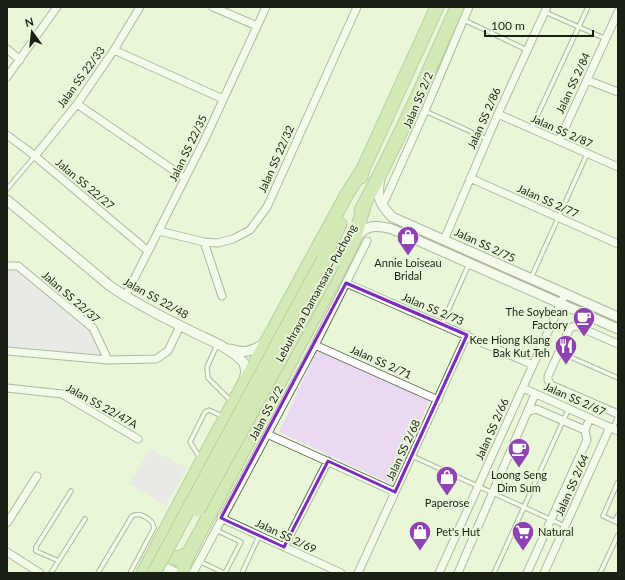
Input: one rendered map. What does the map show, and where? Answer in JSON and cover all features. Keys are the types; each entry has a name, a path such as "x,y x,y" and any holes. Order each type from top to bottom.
{"highway":[{"name":"Lebuhraya Damansara–Puchong","path":"164,573 328,261 363,169 437,7"},
{"name":"Lebuhraya Damansara–Puchong","path":"150,569 328,261 365,203 436,56 457,7"},
{"path":"150,569 158,543 225,417 347,194 363,169"},
{"path":"184,573 183,566 194,557 257,427 354,240 365,203"},
{"path":"158,543 164,554 172,558 194,557"}],"street":[{"path":"7,76 57,7"},
{"name":"Jalan SS 22/33","path":"35,156 77,104 114,50 140,7"},
{"path":"212,7 257,26"},
{"name":"Jalan SS 22/35","path":"126,297 204,140 266,7"},
{"name":"Jalan SS 22/32","path":"159,230 204,242 218,243 233,239 250,230 267,207 357,7"},
{"name":"Jalan SS 2/2","path":"385,200 469,7"},
{"name":"Jalan SS 2/86","path":"444,240 487,138 546,9"},
{"name":"Jalan SS 2/84","path":"559,141 618,12"},
{"path":"7,49 20,60"},
{"path":"114,50 223,99"},
{"path":"587,80 618,92"},
{"path":"77,104 185,178"},
{"name":"Jalan SS 2/87","path":"498,114 618,167"},
{"name":"Jalan SS 22/27","path":"7,135 35,156 148,251"},
{"name":"Jalan SS 2/75","path":"383,168 378,190 379,198 383,207 392,217 618,317"},
{"name":"Jalan SS 2/77","path":"470,178 618,244"},
{"name":"Jalan SS 22/48","path":"7,200 110,286 126,297 221,346 244,363 246,372 243,384"},
{"name":"Jalan SS 2/75","path":"354,240 367,228 381,226 392,229 618,329"},
{"name":"Jalan SS 2/2","path":"192,573 194,557 216,530 221,518 315,345 367,241"},
{"path":"204,242 222,296"},
{"name":"Jalan SS 22/37","path":"7,266 18,266 93,328 108,360"},
{"name":"Jalan SS 2/73","path":"346,283 533,365"},
{"name":"Jalan SS 2/66","path":"441,572 565,294"},
{"path":"7,352 108,360 156,359 168,351 180,326"},
{"path":"618,344 577,326 572,327 569,330 548,376 548,380 551,385 618,415"},
{"name":"Jalan SS 2/68","path":"358,573 467,335"},
{"path":"221,346 240,352 247,352 255,349 268,340"},
{"name":"Jalan SS 2/71","path":"315,345 438,400"},
{"name":"Jalan SS 22/47A","path":"7,388 62,394 138,439"},
{"name":"Jalan SS 2/67","path":"523,388 613,429"},
{"path":"458,573 535,394"},
{"path":"527,412 536,409 585,430"},
{"path":"527,573 587,440 585,430 590,418"},
{"name":"Jalan SS 2/64","path":"544,573 565,526 613,429"},
{"path":"268,434 395,492"},
{"path":"284,547 328,461"},
{"path":"7,523 37,476"},
{"name":"Jalan SS 2/69","path":"221,518 339,573"},
{"path":"7,552 40,573"},
{"path":"150,569 176,573"}],"lane":[{"path":"531,129 588,7"},
{"path":"546,9 579,27 606,39"},
{"path":"464,20 527,50"},
{"path":"425,111 487,138"},
{"path":"531,279 587,154"},
{"path":"7,189 35,156"},
{"path":"442,324 469,263"},
{"path":"221,346 207,367 208,378 233,403"},
{"path":"559,352 618,378"},
{"path":"494,573 568,408"},
{"path":"202,461 190,442 205,412 209,410 225,417"},
{"path":"613,429 618,415"},
{"path":"412,456 565,526"},
{"path":"618,482 603,516 616,522 618,515"},
{"path":"59,561 36,551 36,547 71,491"},
{"path":"98,573 132,516 136,514 143,515 152,522 154,528 130,573"},
{"path":"51,573 85,519"},
{"path":"194,557 224,573 241,542 216,530"},
{"path":"600,573 618,535"},
{"path":"242,573 259,536"}],"highlighted area":[{"path":"346,283 467,335 395,492 328,461 284,547 221,518"}],"shaded area":[{"path":"19,268 92,328 106,359 7,350 7,270"},
{"path":"318,348 430,400 391,484 279,432"},
{"path":"150,449 187,468 166,506 129,484"}],"place":[{"name":"Annie Loiseau Bridal","path":"408,256"},
{"name":"The Soybean Factory","path":"584,338"},
{"name":"Kee Hiong Klang Bak Kut Teh","path":"566,366"},
{"name":"Loong Seng Dim Sum","path":"519,468"},
{"name":"Paperose","path":"447,496"},
{"name":"Pet's Hut","path":"420,552"},
{"name":"Natural","path":"523,552"}]}
